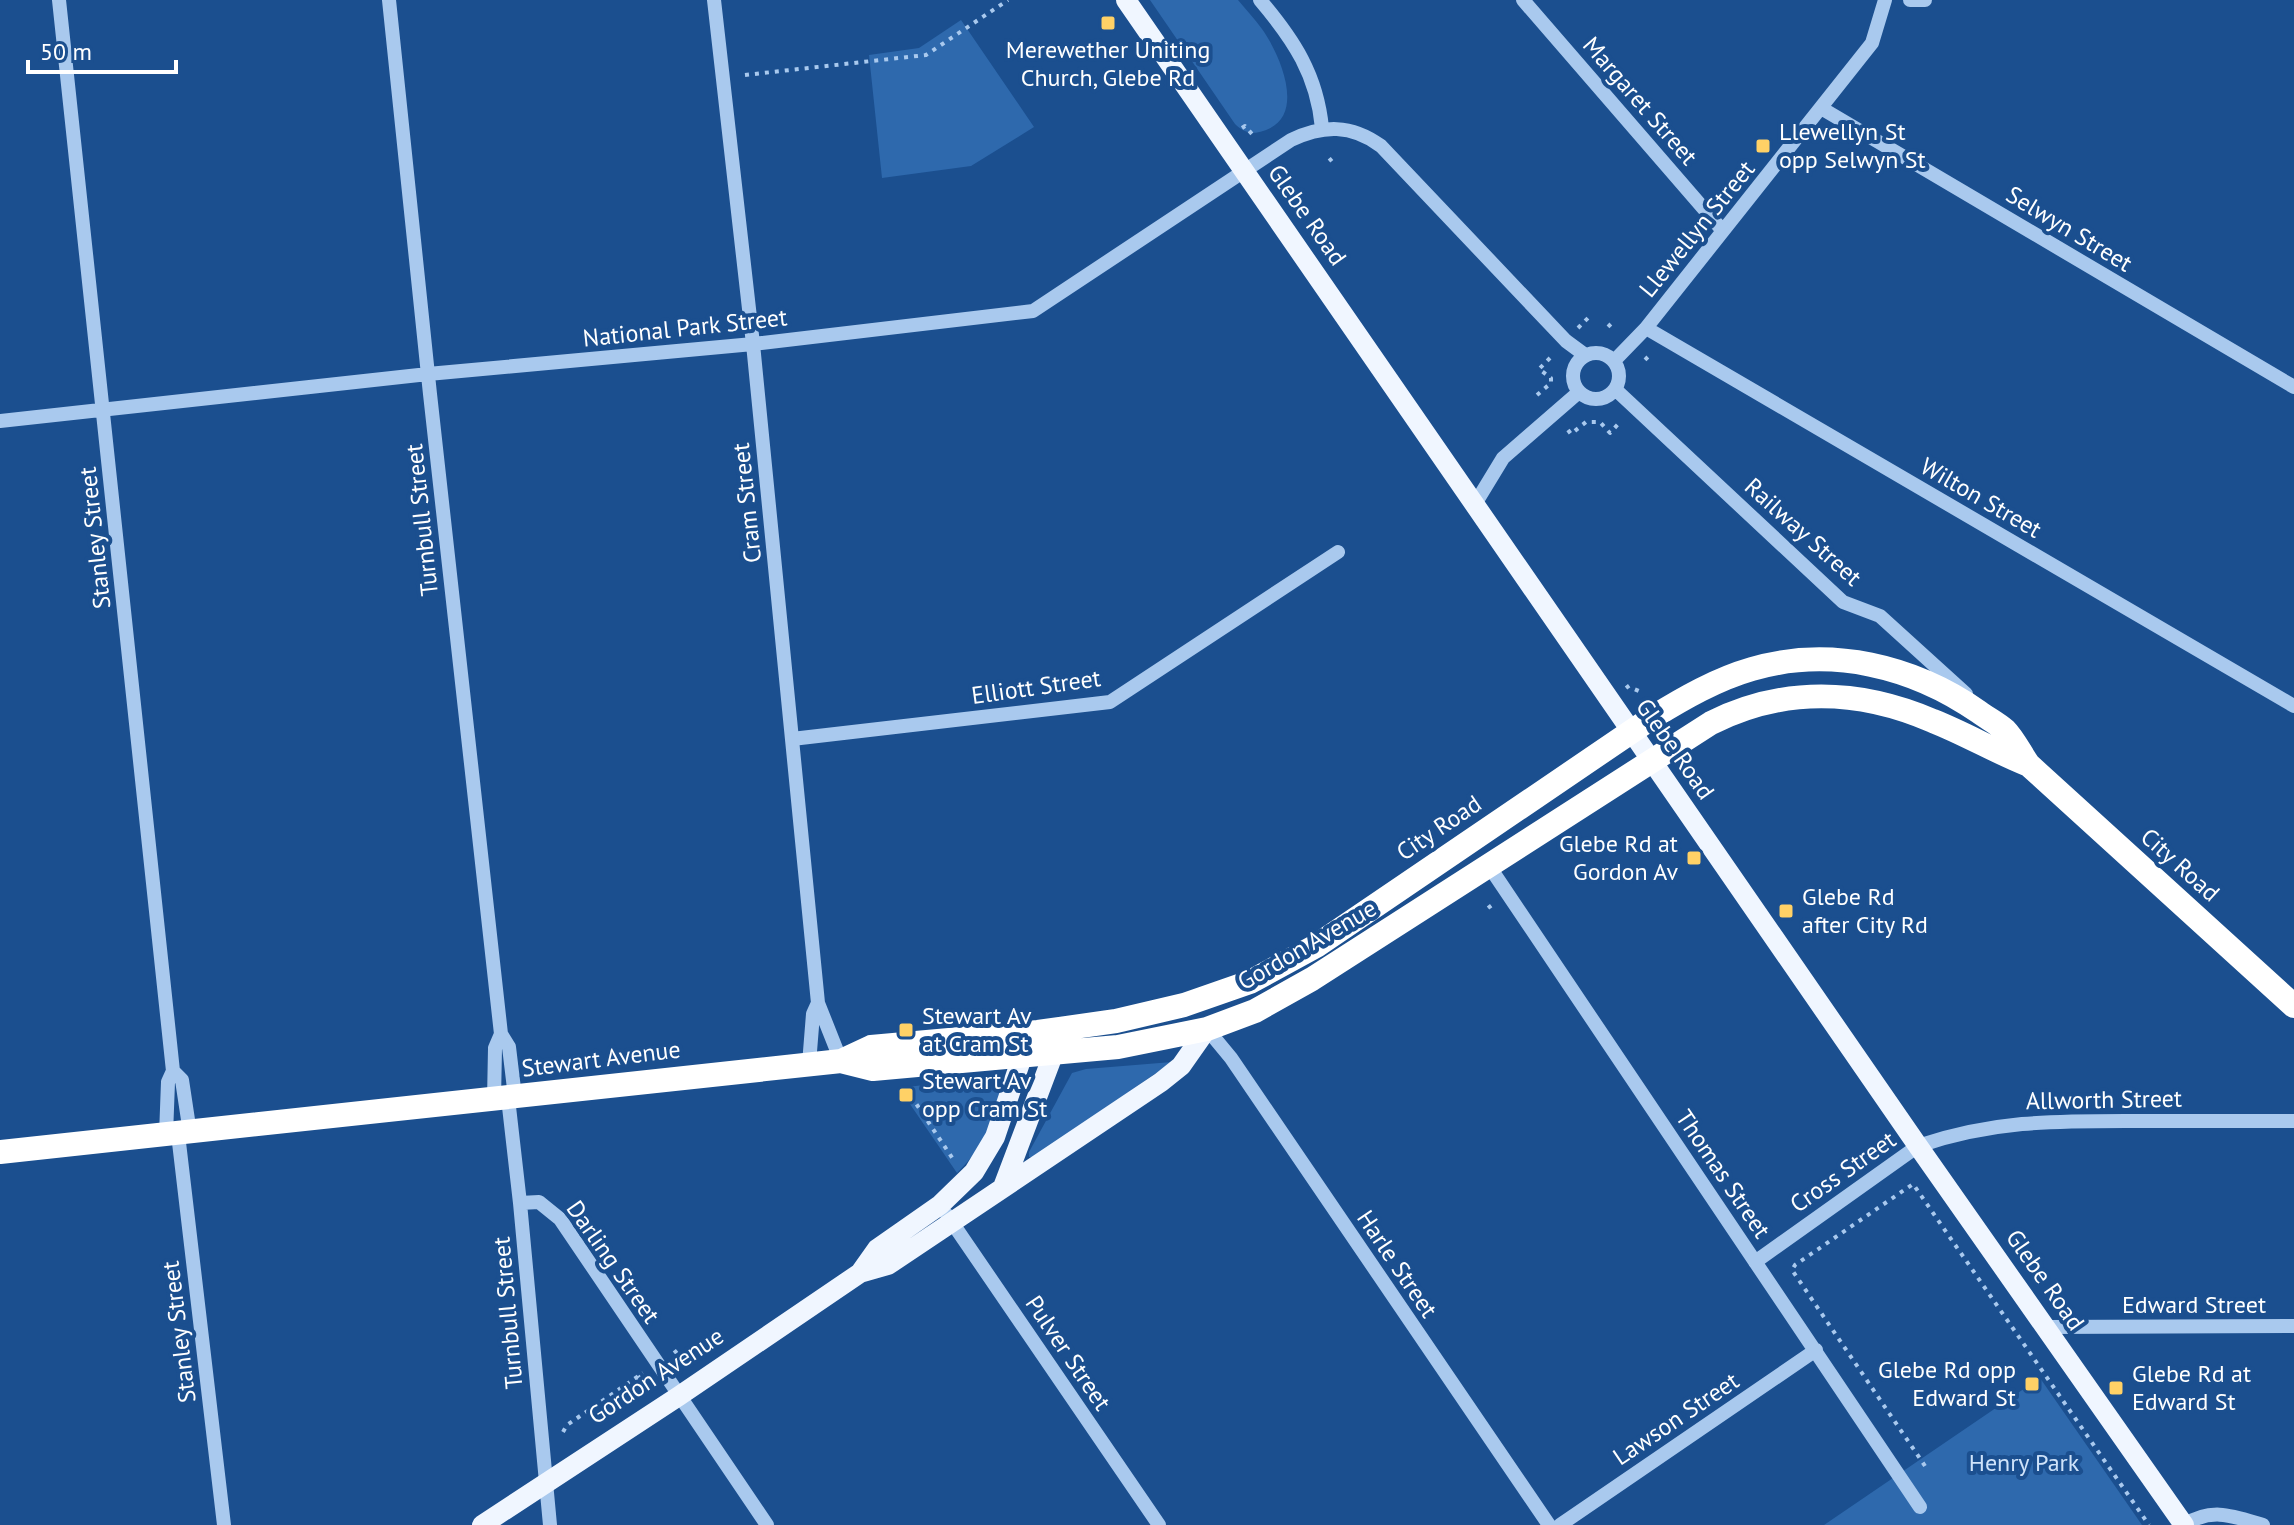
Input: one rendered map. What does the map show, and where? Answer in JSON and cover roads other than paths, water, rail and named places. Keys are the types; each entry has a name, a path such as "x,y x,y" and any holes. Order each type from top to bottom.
{"highway":[{"name":"City Road","path":"841,1061 871,1047 1038,1032 1116,1021 1218,995 1272,971 1316,946 1688,696 1720,680 1753,669 1787,662 1821,660 1867,664 1923,679 1955,695 2005,730 2029,765 2294,1006"},
{"name":"City Road","path":"1652,761 1733,712 1772,700 1828,695 1894,708 1930,719 1992,751 2029,765"},
{"name":"Gordon Avenue","path":"1207,1029 1255,1011 1312,979 1652,761"},
{"name":"Stewart Avenue","path":"0,1152 841,1061 873,1069 1053,1055 1118,1047 1207,1029"}],"main road":[{"name":"Glebe Road","path":"1126,0 1918,1146 2184,1525"},
{"name":"Gordon Avenue","path":"482,1525 860,1273 888,1265 1161,1082 1181,1066 1207,1029"},
{"path":"1003,1187 1053,1055 1038,1032"},
{"name":"Gordon Avenue","path":"860,1273 877,1249 940,1205 974,1172 990,1147 1022,1057 1038,1032"}],"street":[{"name":"Stanley Street","path":"59,0 173,1071 168,1082 178,1134 224,1525"},
{"name":"Turnbull Street","path":"389,0 501,1034 509,1047 506,1098"},
{"name":"Cram Street","path":"714,0 753,344 818,1003 841,1061"},
{"path":"1260,0 1292,43 1311,76 1317,92 1322,128 1361,133 1381,146 1566,341 1585,355"},
{"name":"Margaret Street","path":"1523,0 1723,231"},
{"name":"Llewellyn Street","path":"1614,361 1646,328 1872,43 1885,0"},
{"path":"1910,0 1925,0"},
{"name":"Selwyn Street","path":"1821,108 2294,387"},
{"name":"National Park Street","path":"0,421 428,374 753,344 1033,311 1291,140 1322,128"},
{"name":"Wilton Street","path":"1646,328 2294,706"},
{"path":"1600,353 1614,361 1619,376 1615,389 1607,396 1595,399 1579,392 1572,375 1576,364 1585,355 1600,353"},
{"name":"Railway Street","path":"1615,389 1843,602 1880,616 2005,730"},
{"path":"1475,504 1503,458 1579,392"},
{"name":"Elliott Street","path":"792,739 1110,702 1338,552"},
{"name":"Thomas Street","path":"1489,866 1920,1507"},
{"name":"Cram Street","path":"809,1064 813,1014 818,1003"},
{"name":"Harle Street","path":"1207,1029 1231,1058 1549,1525"},
{"name":"Turnbull Street","path":"501,1034 495,1048 506,1098 520,1203 550,1525"},
{"name":"Stanley Street","path":"173,1071 182,1080 178,1134"},
{"name":"Allworth Street","path":"1918,1146 1979,1129 2034,1121 2294,1121"},
{"name":"Cross Street","path":"1755,1262 1918,1146"},
{"name":"Darling Street","path":"520,1203 539,1202 560,1219 767,1525"},
{"name":"Pulver Street","path":"940,1205 1159,1525"},
{"name":"Edward Street","path":"2047,1327 2294,1326"},
{"name":"Lawson Street","path":"1560,1525 1816,1350"},
{"path":"2184,1525 2198,1515 2219,1514 2263,1525"}],"place":[{"name":"Merewether Uniting Church, Glebe Rd","path":"1108,23"},
{"name":"Llewellyn St opp Selwyn St","path":"1763,146"},
{"name":"Glebe Rd at Gordon Av","path":"1694,858"},
{"name":"Glebe Rd after City Rd","path":"1786,911"},
{"name":"Stewart Av at Cram St","path":"906,1030"},
{"name":"Stewart Av opp Cram St","path":"906,1095"},
{"name":"Glebe Rd opp Edward St","path":"2032,1384"},
{"name":"Glebe Rd at Edward St","path":"2116,1388"}],"park label":[{"name":"Henry Park","path":"2024,1463"}]}
